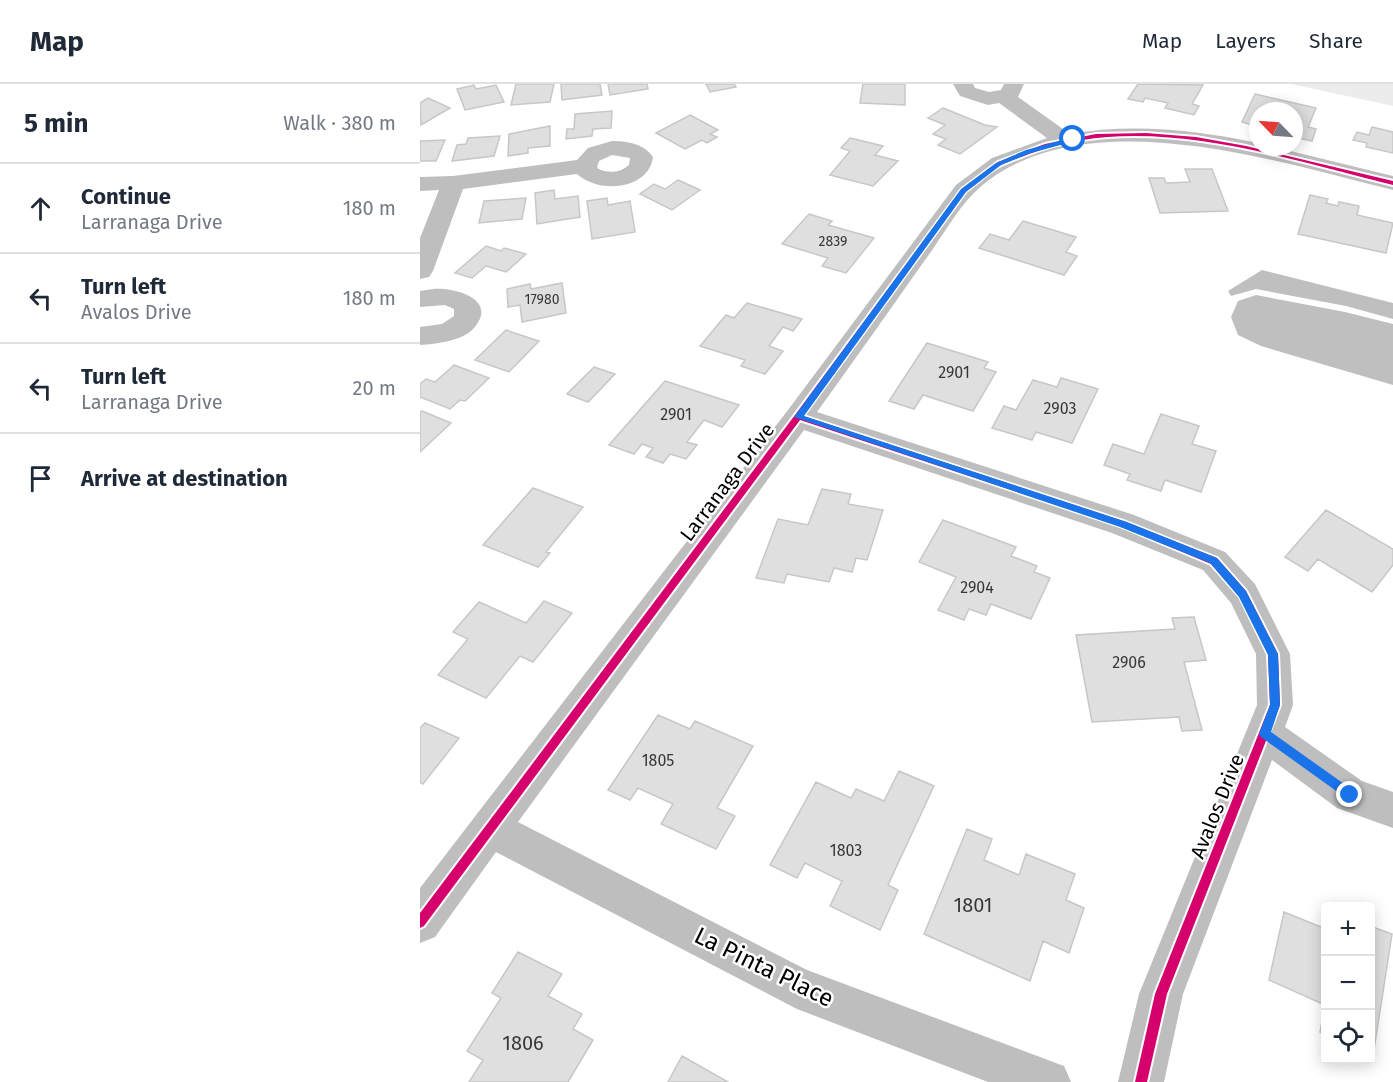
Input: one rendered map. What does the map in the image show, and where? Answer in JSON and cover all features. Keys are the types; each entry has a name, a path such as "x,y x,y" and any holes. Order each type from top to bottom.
{"street":[{"path":"963,84 967,92 980,98 1009,90 1065,141"},
{"name":"Larranaga Drive","path":"420,922 798,417 964,190 999,164 1029,151 1065,141 1119,135 1189,137 1393,183"},
{"path":"420,184 453,183 585,166"},
{"path":"420,271 453,183"},
{"path":"420,299 454,298 465,303 469,311 468,317 452,329 420,336"},
{"name":"Avalos Drive","path":"798,417 1123,524 1214,561 1243,594 1273,654 1275,705 1161,994 1141,1082"},
{"path":"1264,734 1350,795 1393,810"},
{"name":"La Pinta Place","path":"490,828 797,988 1048,1082"}],"shaded area":[{"path":"1291,84 1393,84 1393,106"},
{"path":"1262,270 1393,303 1393,319 1346,306 1256,289 1231,296 1228,291"},
{"path":"1256,295 1393,324 1393,385 1261,346 1238,335 1231,317 1238,301"}],"building":[{"path":"516,84 554,84 550,102 511,105"},
{"path":"561,84 600,84 602,95 562,100"},
{"path":"608,84 647,84 648,89 610,95"},
{"path":"706,84 734,84 736,87 710,92"},
{"path":"863,84 905,84 905,105 860,103"},
{"path":"1138,84 1203,85 1192,104 1199,106 1194,115 1165,108 1168,103 1145,98 1143,102 1128,99"},
{"path":"474,85 476,89 496,85 504,102 465,110 457,89"},
{"path":"1255,94 1290,102 1251,102"},
{"path":"428,98 450,108 421,125 420,103"},
{"path":"1303,105 1316,108 1308,127 1316,129 1312,141 1303,139"},
{"path":"1249,107 1249,124 1242,122"},
{"path":"943,108 985,125 997,127 960,154 938,145 946,139 933,134 945,125 928,118"},
{"path":"612,111 611,128 593,129 592,136 566,139 567,129 574,129 575,114"},
{"path":"690,115 718,130 710,134 717,137 707,143 702,140 685,149 656,133"},
{"path":"550,126 550,146 528,148 528,153 508,156 509,134"},
{"path":"1372,127 1393,132 1393,153 1366,147 1367,143 1353,140 1357,132 1369,135"},
{"path":"500,136 494,156 452,161 457,145 466,144 468,138"},
{"path":"850,138 883,146 875,155 898,161 873,186 830,175 850,151 841,148"},
{"path":"445,140 436,161 420,161 420,141"},
{"path":"1185,169 1212,169 1228,211 1160,213 1149,178 1164,178 1166,183 1190,182"},
{"path":"678,180 700,190 672,210 640,194 654,184 665,189"},
{"path":"554,190 555,199 578,196 580,217 537,224 535,193"},
{"path":"1310,195 1328,199 1326,203 1338,206 1339,202 1359,206 1357,215 1393,223 1386,253 1298,234"},
{"path":"526,198 522,219 479,223 484,201"},
{"path":"607,198 608,205 630,201 635,232 592,239 587,201"},
{"path":"809,214 832,221 828,225 874,238 846,273 822,266 828,258 782,244"},
{"path":"1023,221 1076,237 1066,252 1077,256 1064,275 979,248 990,234 1009,240"},
{"path":"486,246 501,251 504,248 526,254 506,272 486,266 472,278 455,273"},
{"path":"562,283 566,313 522,322 520,305 508,307 507,289 530,284 531,289"},
{"path":"747,303 802,319 793,331 783,327 769,346 783,351 765,374 741,366 745,360 700,346 726,315 734,318"},
{"path":"506,330 539,341 509,372 475,360"},
{"path":"927,343 988,362 984,368 996,372 973,411 923,395 914,409 889,401"},
{"path":"454,365 489,378 465,401 460,400 450,409 420,397 420,384 426,379 435,382"},
{"path":"594,367 615,374 588,402 567,394"},
{"path":"1061,378 1098,389 1072,443 1036,432 1032,440 992,428 1004,406 1016,410 1033,380 1057,387"},
{"path":"665,381 739,405 722,427 704,420 687,442 697,445 686,459 670,454 663,463 646,457 653,448 642,444 634,454 609,445"},
{"path":"420,412 451,423 420,452"},
{"path":"1161,414 1199,426 1192,444 1216,451 1201,492 1165,480 1161,491 1127,480 1130,474 1104,465 1113,444 1144,454"},
{"path":"533,488 583,507 546,552 550,553 538,567 483,545"},
{"path":"822,489 851,494 848,504 883,510 867,560 856,558 852,572 834,568 829,582 787,574 784,583 756,578 778,519 808,525"},
{"path":"1326,510 1393,549 1393,565 1372,592 1318,559 1308,571 1285,557"},
{"path":"943,520 1016,547 1011,556 1037,566 1034,572 1050,578 1031,619 991,604 986,615 969,609 964,620 938,610 956,577 919,562"},
{"path":"544,601 572,613 533,662 520,656 486,698 438,675 468,639 453,632 479,602 526,623"},
{"path":"1194,617 1206,660 1184,662 1202,730 1182,731 1179,717 1092,722 1076,635 1175,629 1172,618"},
{"path":"658,715 690,729 695,721 753,746 717,808 735,816 716,849 661,824 673,804 638,788 630,800 608,790"},
{"path":"425,723 459,738 423,784 420,782 420,728"},
{"path":"899,771 934,786 888,885 898,890 880,930 830,906 842,881 805,863 797,878 770,865 816,782 851,798 856,789 884,801"},
{"path":"967,829 992,839 984,860 1019,875 1026,854 1075,874 1066,900 1084,908 1069,953 1043,941 1030,981 924,934"},
{"path":"1284,912 1321,927 1321,1003 1269,980"},
{"path":"1375,928 1392,934 1375,1043"},
{"path":"518,952 562,974 548,996 582,1014 573,1029 593,1040 568,1082 469,1082 483,1060 467,1051 501,998 492,993"},
{"path":"682,1056 728,1082 668,1082"}],"cycle path":[{"path":"420,922 798,417 964,190 986,172 1000,163 1047,145 1096,136 1146,134 1196,139 1246,148 1393,183"},
{"path":"798,417 1123,524 1214,561 1243,594 1273,654 1275,705 1161,994 1141,1082"}],"route":[{"path":"1073,139 1029,151 999,164 964,190 910,260 798,417 1123,524 1214,561 1243,594 1273,654 1275,705 1264,734 1350,795"}]}
